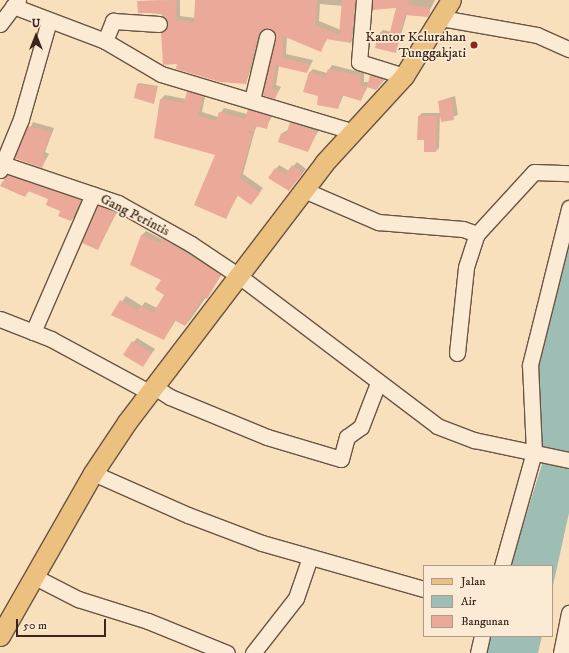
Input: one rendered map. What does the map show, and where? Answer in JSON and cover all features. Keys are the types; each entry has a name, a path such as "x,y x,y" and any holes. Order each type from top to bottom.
{"main road":[{"path":"0,636 93,473 151,389 351,131 404,76 451,0"}],"street":[{"path":"364,0 359,62 404,76"},
{"path":"0,24 16,3 49,21 105,41 161,74 252,100 351,131"},
{"path":"441,18 537,35 569,49"},
{"path":"1,166 21,120 49,21"},
{"path":"105,41 113,21 160,24"},
{"path":"252,100 267,37"},
{"name":"Gang Perintis","path":"1,166 118,203 178,237 239,276 378,384 454,433 569,460"},
{"path":"457,353 466,267 477,234 534,172 569,173"},
{"path":"304,190 378,222 463,228 477,234"},
{"path":"33,332 93,194"},
{"path":"502,565 540,454 530,365 569,208"},
{"path":"0,319 78,352 176,400 267,437 341,460 347,436 361,427 378,384"},
{"path":"93,473 188,516 310,557 423,589"},
{"path":"253,653 296,598 310,557"},
{"path":"33,576 78,599 148,621 227,653"},
{"path":"561,653 569,613"},
{"path":"478,653 482,637"}],"water":[{"path":"569,234 569,513 553,585 553,565 510,565 545,455 540,433 537,360"},
{"path":"491,637 542,637 538,653 486,653"}],"building":[{"path":"176,0 176,20 194,22 195,0 317,0 315,25 339,35 342,0 355,0 351,43 326,39 321,52 283,36 283,58 309,64 307,73 276,66 272,89 278,91 275,99 262,95 276,39 269,28 258,35 246,84 220,82 176,69 177,64 163,65 161,32 167,29 167,20 161,13 138,13 137,1"},
{"path":"373,0 408,0 409,5 430,7 430,13 428,17 405,15 396,53 375,48 378,34 389,36 396,8 372,10"},
{"path":"328,69 361,76 361,86 366,86 361,101 341,95 338,109 317,105 318,96 303,92 309,72 325,77"},
{"path":"370,75 385,79 376,90 367,87"},
{"path":"137,84 157,87 154,104 134,98"},
{"path":"187,91 203,96 198,116 216,121 219,112 245,119 248,109 270,116 267,129 255,126 253,132 246,130 252,135 240,178 260,193 251,205 237,195 226,219 194,205 215,155 154,138 160,99 184,103"},
{"path":"452,99 454,120 441,122 438,101"},
{"path":"418,116 437,116 436,152 424,152 424,140 417,140"},
{"path":"290,122 317,132 308,152 278,142 281,133 286,135"},
{"path":"28,126 51,132 42,156 46,158 42,168 14,158"},
{"path":"292,165 303,173 289,191 268,178 275,168 285,175"},
{"path":"7,175 81,200 71,221 58,216 60,211 46,205 48,199 28,191 25,197 0,186"},
{"path":"98,206 116,212 98,250 82,243"},
{"path":"141,235 161,243 163,239 221,275 207,299 203,296 185,326 174,320 164,340 111,315 120,300 138,311 140,306 153,313 164,295 155,289 161,280 130,265"},
{"path":"132,341 152,353 143,367 123,355"}],"place":[{"name":"Kantor Kelurahan Tunggakjati","path":"474,45"}]}
